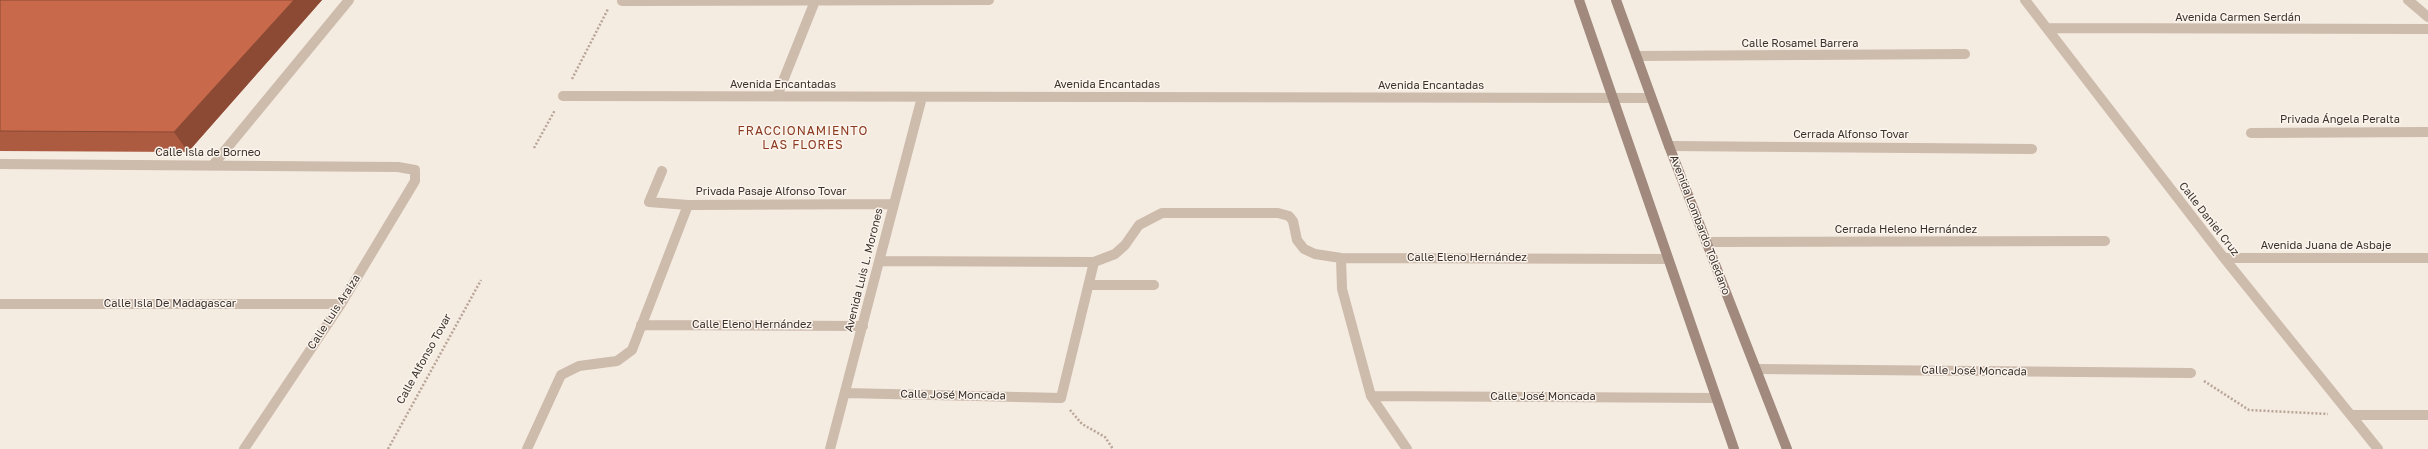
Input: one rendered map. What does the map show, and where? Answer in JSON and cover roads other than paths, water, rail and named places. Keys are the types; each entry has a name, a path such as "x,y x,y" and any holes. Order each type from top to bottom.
{"main road":[{"path":"1579,0 1734,449"},
{"name":"Avenida Lombardo Toledano","path":"1616,0 1669,146 1787,449"}],"street":[{"path":"213,165 349,0"},
{"path":"622,1 989,0"},
{"name":"Calle Daniel Cruz","path":"2025,0 2224,258 2378,449"},
{"path":"2408,0 2428,17"},
{"path":"777,96 815,1"},
{"name":"Avenida Carmen Serdán","path":"2048,28 2428,29"},
{"name":"Calle Rosamel Barrera","path":"1636,56 1965,54"},
{"name":"Avenida Encantadas","path":"562,96 1651,98"},
{"name":"Avenida Luis L. Morones","path":"830,449 922,97"},
{"name":"Privada Ángela Peralta","path":"2251,133 2428,132"},
{"name":"Cerrada Alfonso Tovar","path":"1669,146 2032,149"},
{"name":"Calle Isla de Borneo","path":"0,164 398,167 415,170"},
{"name":"Calle Luis Araiza","path":"244,449 341,304 415,181 415,170"},
{"name":"Privada Pasaje Alfonso Tovar","path":"662,170 650,196 649,202 688,205 894,204"},
{"path":"527,449 555,384 561,375 579,366 617,361 632,350 688,205"},
{"name":"Calle Eleno Hernández","path":"1094,262 1115,254 1126,245 1139,225 1162,213 1278,214 1289,216 1293,221 1297,240 1304,249 1315,254 1341,258 1668,259"},
{"name":"Cerrada Heleno Hernández","path":"1706,242 2105,241"},
{"path":"1341,258 1342,289 1371,396 1407,449"},
{"name":"Avenida Juana de Asbaje","path":"2224,258 2428,258"},
{"path":"879,261 1094,262 1090,285 1154,285"},
{"name":"Calle José Moncada","path":"845,393 1061,398 1090,285"},
{"name":"Calle Isla De Madagascar","path":"0,304 341,304"},
{"name":"Calle Eleno Hernández","path":"641,325 863,326"},
{"name":"Calle José Moncada","path":"1756,369 2191,373"},
{"name":"Calle José Moncada","path":"1371,396 1716,398"},
{"path":"2352,415 2428,415"}],"district":[{"name":"FRACCIONAMIENTO LAS FLORES","path":"803,138"}]}
